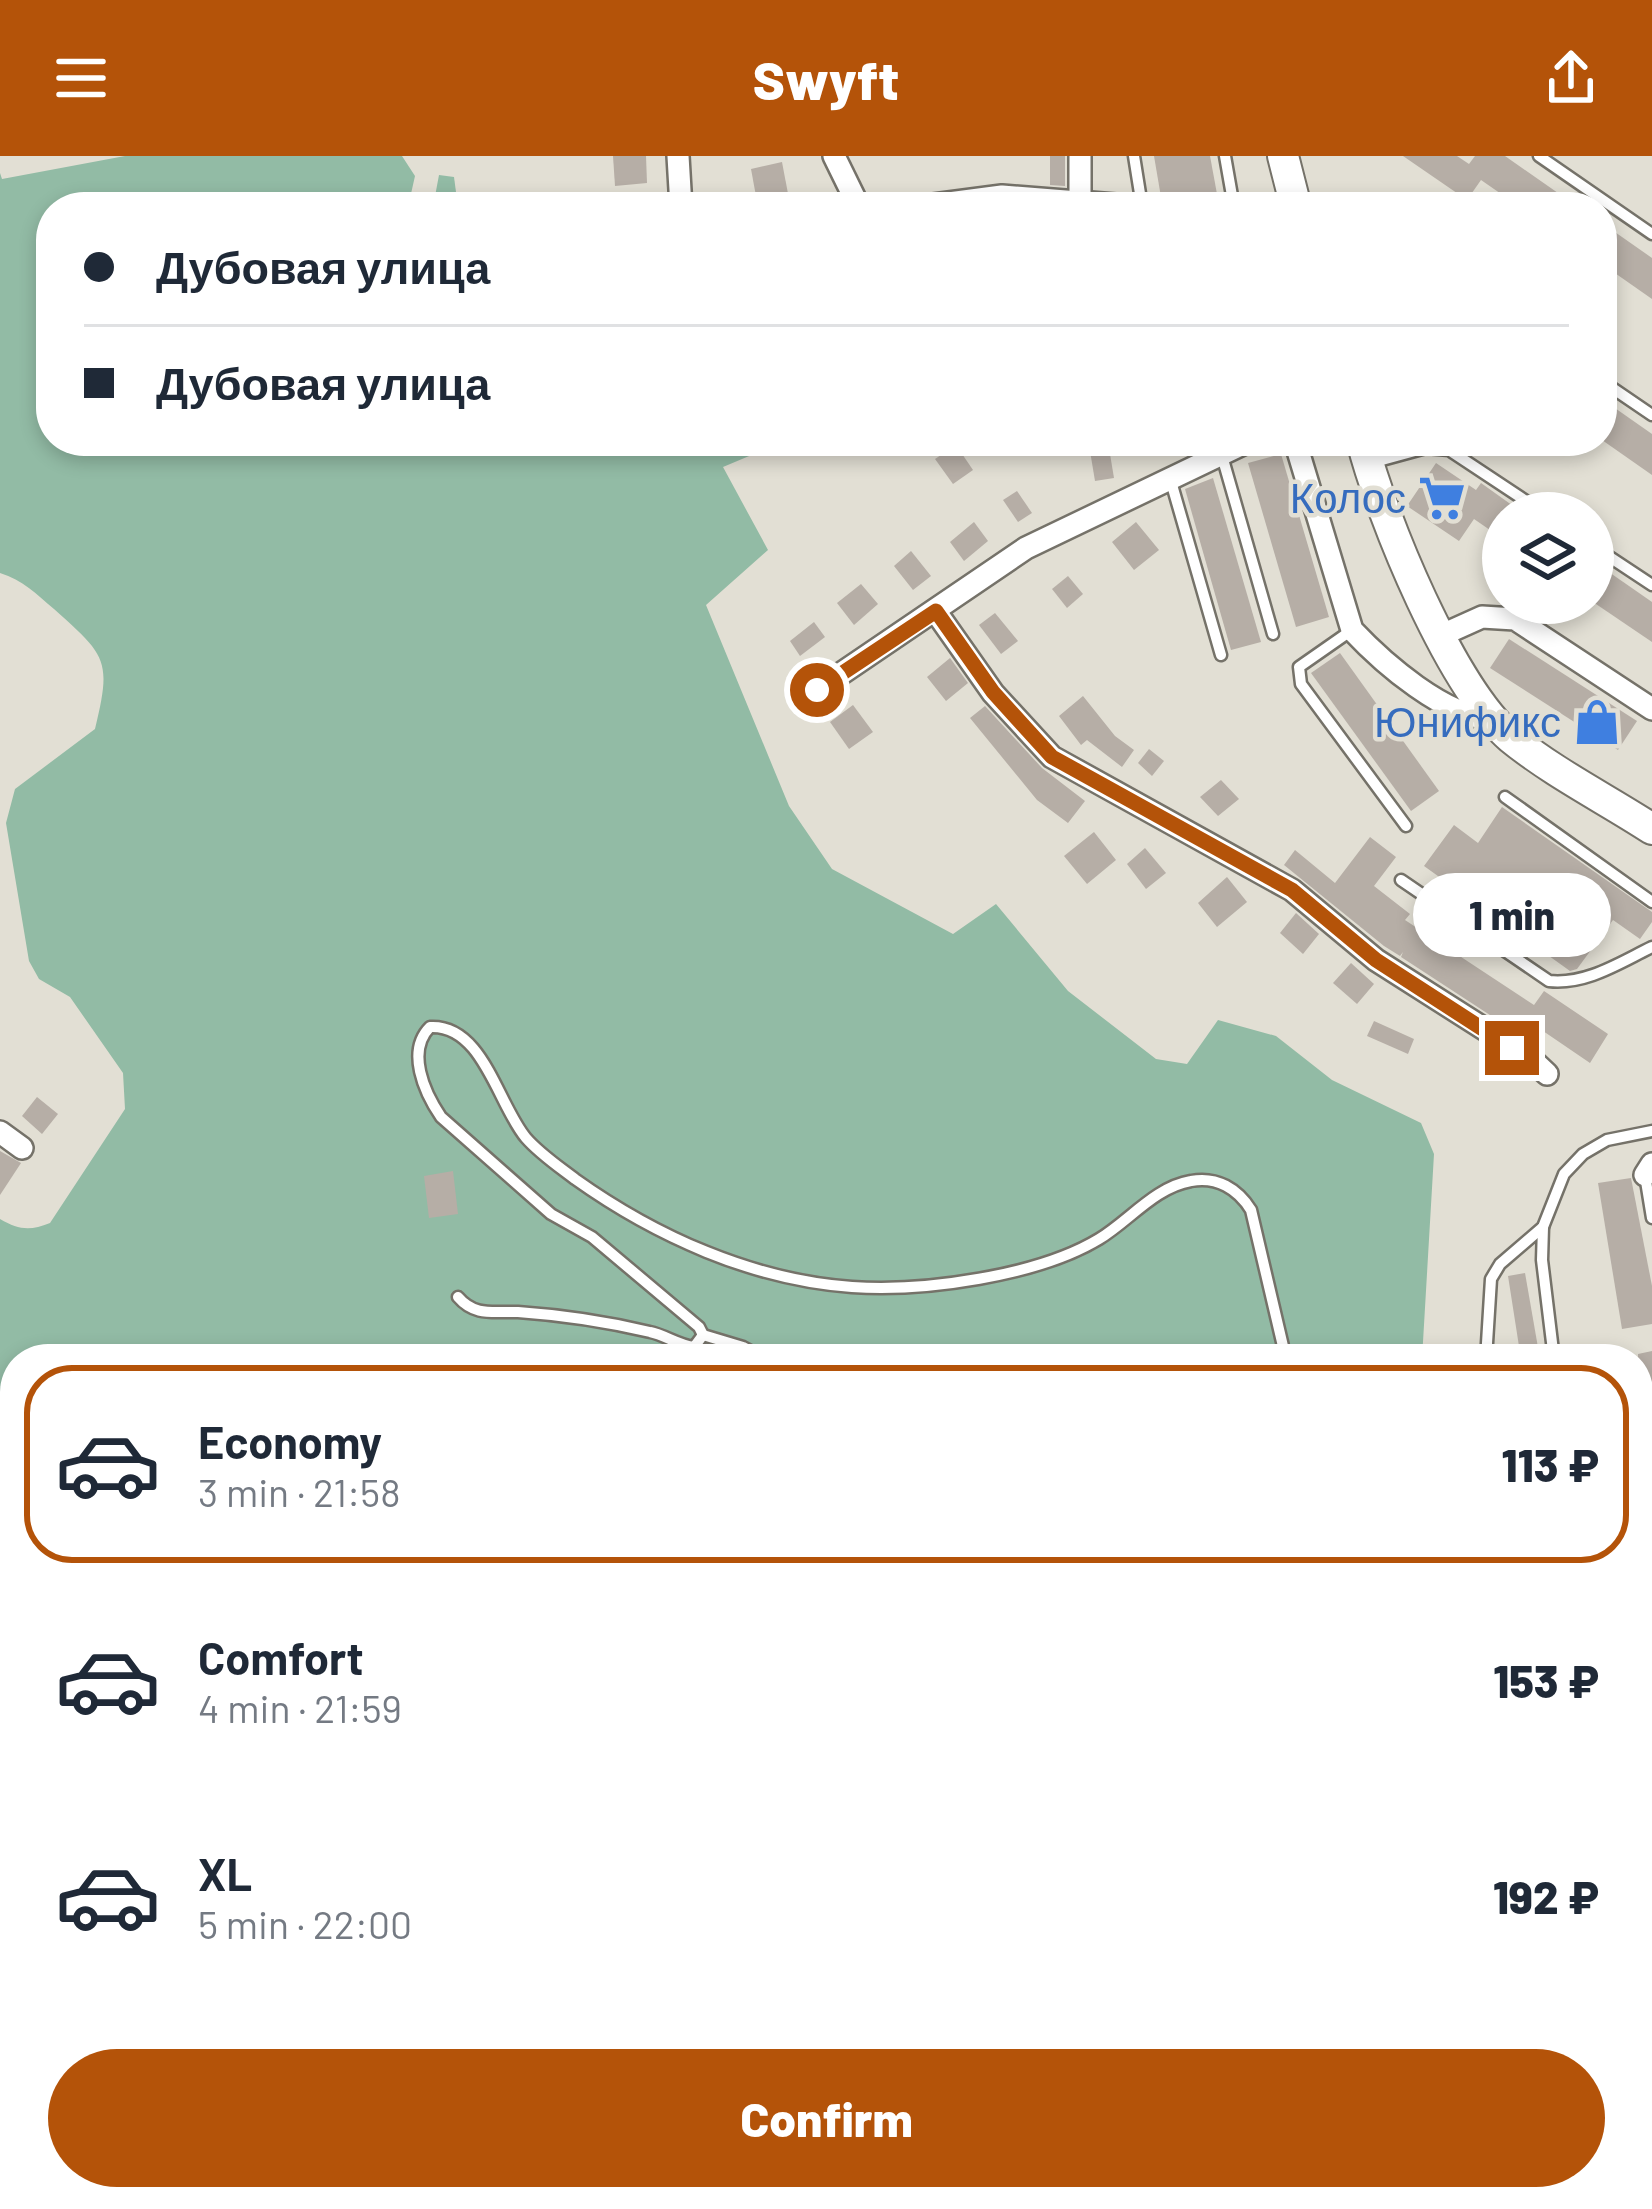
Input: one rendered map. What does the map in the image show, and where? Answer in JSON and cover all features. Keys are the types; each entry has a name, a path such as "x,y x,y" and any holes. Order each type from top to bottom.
{"main road":[{"path":"1283,156 1288,192"},
{"path":"1366,456 1385,518 1442,635 1492,719 1536,756 1652,829"}],"street":[{"path":"678,156 680,192"},
{"path":"834,156 852,192"},
{"path":"1080,156 1080,192"},
{"path":"817,690 1026,548 1220,456"},
{"path":"1300,456 1352,630 1373,652 1454,710 1472,718 1492,719"},
{"path":"936,611 993,692 1052,757 1292,890 1376,960 1530,1058 1547,1074"},
{"path":"1442,635 1482,617 1515,619 1652,709"},
{"path":"0,1132 22,1148"}],"lane":[{"path":"1133,156 1139,192"},
{"path":"1225,156 1231,192"},
{"path":"1539,156 1591,192"},
{"path":"1617,210 1652,234"},
{"path":"1617,391 1652,415"},
{"path":"1222,456 1273,634"},
{"path":"1458,456 1512,492"},
{"path":"1170,478 1221,655"},
{"path":"1614,560 1652,585"},
{"path":"1352,630 1299,667 1298,675 1406,826"},
{"path":"1505,796 1652,902"},
{"path":"1401,880 1549,981 1568,983 1588,977 1652,946"},
{"path":"733,1344 703,1335 592,1237 551,1214 441,1117 429,1099 418,1054 421,1036 430,1027 444,1026 457,1033 489,1073 526,1138 618,1209 667,1237 713,1254 843,1287 916,1288 1035,1266 1102,1238 1164,1190 1184,1181 1223,1184 1242,1196 1251,1210 1282,1344"},
{"path":"1551,1344 1542,1260 1544,1227 1564,1174 1583,1154 1607,1140 1652,1131"},
{"path":"1650,1170 1652,1218"},
{"path":"1487,1344 1491,1279 1500,1264 1544,1227"},
{"path":"458,1297 481,1313 523,1312 645,1330 680,1344"},
{"path":"696,1344 703,1335"}],"green space":[{"path":"125,156 402,156 415,176 411,192 36,192 36,456 749,456 723,467 768,550 706,605 789,806 832,869 953,934 996,904 1068,991 1156,1059 1187,1064 1218,1020 1276,1036 1332,1080 1421,1123 1434,1154 1423,1344 0,1344 0,1219 25,1228 50,1223 125,1109 123,1073 70,997 39,979 29,961 6,823 15,789 95,729 103,673 94,649 71,625 29,588 0,573 0,173 2,179"},
{"path":"439,175 454,177 456,192 436,192"}],"building":[{"path":"613,156 646,156 647,183 615,186"},
{"path":"1050,156 1065,156 1065,186 1050,185"},
{"path":"1154,156 1210,156 1217,192 1160,192"},
{"path":"1403,156 1457,156 1469,164 1475,156 1505,156 1557,192 1498,192 1481,180 1473,192 1455,192"},
{"path":"782,162 788,192 755,192 751,169"},
{"path":"1617,234 1652,258 1652,299 1617,274"},
{"path":"1617,410 1652,434 1652,475 1617,450"},
{"path":"963,456 973,470 953,484 935,459"},
{"path":"1091,456 1110,456 1114,478 1095,481"},
{"path":"1282,456 1329,617 1296,627 1248,463"},
{"name":"Колос","path":"1436,463 1476,490 1481,483 1494,492 1482,492 1482,525 1474,519 1459,541 1407,506"},
{"path":"1213,478 1261,642 1231,650 1185,489"},
{"path":"1017,491 1032,513 1018,522 1003,500"},
{"path":"974,522 988,541 964,561 950,542"},
{"path":"1136,522 1159,550 1134,570 1112,542"},
{"path":"911,551 931,576 913,590 894,566"},
{"path":"1068,576 1083,594 1067,608 1052,589"},
{"path":"1614,576 1652,602 1652,642 1614,616"},
{"path":"861,584 878,604 854,625 837,603"},
{"path":"995,613 1018,641 1001,654 979,625"},
{"path":"814,622 825,637 800,656 790,641"},
{"path":"1509,639 1637,721 1618,750 1490,668"},
{"path":"1340,653 1439,791 1411,811 1311,673"},
{"path":"950,658 968,683 946,701 927,677"},
{"path":"1083,696 1115,736 1134,750 1122,767 1087,740 1081,745 1059,716"},
{"path":"853,705 873,732 849,749 830,722"},
{"path":"985,706 1042,768 1085,801 1068,823 1037,800 970,718"},
{"path":"1149,749 1164,761 1152,776 1138,763"},
{"path":"1221,780 1239,799 1218,816 1200,797"},
{"path":"1502,807 1652,912 1652,922 1640,939 1613,920 1577,969 1570,971 1424,866 1454,825 1478,843"},
{"path":"1094,832 1116,860 1087,884 1064,856"},
{"path":"1370,837 1396,857 1374,886 1410,914 1405,920 1534,1005 1544,991 1608,1034 1590,1063 1524,1018 1516,1032 1401,957 1403,952 1400,956 1384,946 1284,865 1295,850 1335,883"},
{"path":"1145,848 1166,873 1146,889 1127,864"},
{"path":"1227,877 1247,902 1217,927 1198,903"},
{"path":"1296,913 1319,934 1303,954 1280,933"},
{"path":"1351,963 1374,984 1357,1004 1333,983"},
{"path":"1374,1021 1414,1039 1408,1054 1367,1036"},
{"path":"37,1097 58,1114 42,1134 22,1116"},
{"path":"0,1151 21,1163 0,1195"},
{"path":"453,1171 458,1214 429,1218 424,1176"},
{"path":"1631,1178 1652,1286 1652,1324 1622,1329 1598,1183"},
{"path":"1525,1273 1537,1344 1519,1344 1508,1276"}],"place":[{"name":"Колос","path":"1442,498"},
{"name":"Юнификс","path":"1597,722"}],"route":[{"path":"817,690 936,611 993,692 1052,757 1292,890 1376,960 1512,1048"}]}
